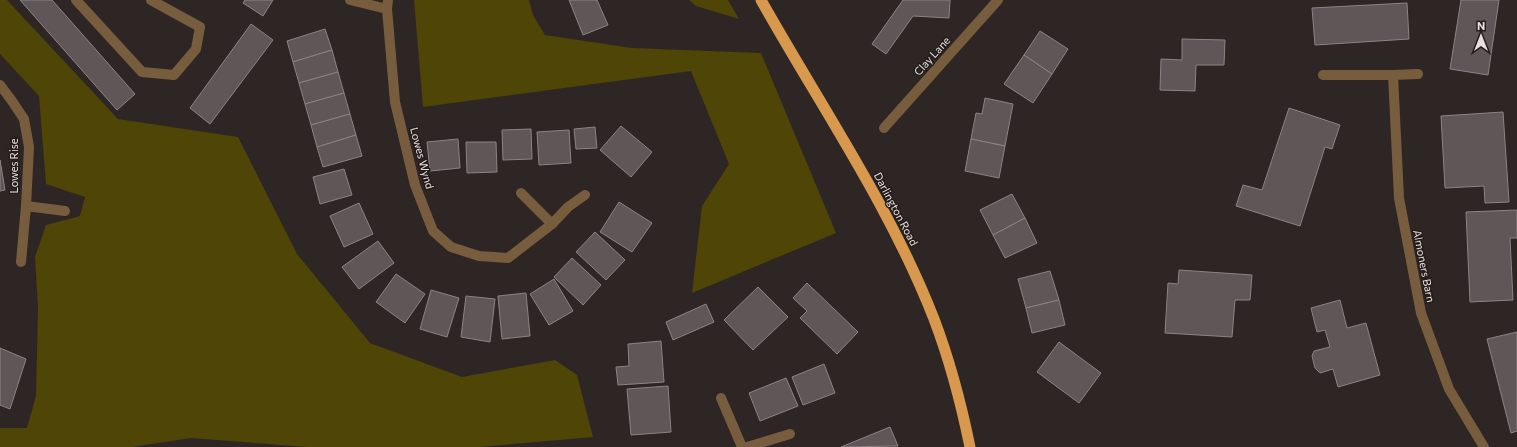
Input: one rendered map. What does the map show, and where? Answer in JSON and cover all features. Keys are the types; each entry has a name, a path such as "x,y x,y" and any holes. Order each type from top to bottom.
{"highway":[{"name":"Darlington Road","path":"762,0 858,165 917,278 934,319 948,359 959,396 970,447"}],"street":[{"path":"76,0 142,72 174,75 196,50 200,27 150,0"},
{"path":"350,0 388,5"},
{"name":"Clay Lane","path":"884,128 998,0"},
{"name":"Lowes Wynd","path":"388,5 395,102 414,185 433,231 451,247 479,256 508,258 552,224 568,207 585,195"},
{"path":"1323,75 1418,74"},
{"name":"Almoners Barn","path":"1393,75 1398,198 1421,313 1449,389 1484,447"},
{"name":"Lowes Rise","path":"0,85 24,119 29,147 21,262"},
{"path":"521,192 552,224"},
{"name":"Lowes Rise","path":"26,206 65,211"},
{"path":"721,398 742,447"},
{"path":"747,447 790,434"}],"shaded area":[{"path":"0,0 7,0 118,119 238,137 297,254 370,343 462,377 555,360 577,375 593,437 480,447 306,447 191,438 132,447 0,447 0,428 27,428 36,396 38,307 35,257 46,225 80,216 85,197 46,184 39,96 0,54"},
{"path":"414,0 529,0 533,15 545,35 632,48 761,53 836,233 692,293 702,206 729,164 691,71 423,107"},
{"path":"689,0 728,0 739,19 696,6"}],"building":[{"path":"20,0 52,0 135,94 117,110"},
{"path":"245,0 273,0 263,16 243,3"},
{"path":"569,0 597,0 608,25 583,35"},
{"path":"903,0 950,0 949,18 913,16 886,54 872,44"},
{"path":"1461,0 1499,0 1488,75 1450,69"},
{"path":"1407,3 1409,39 1315,45 1312,8"},
{"path":"251,24 273,40 210,124 190,108"},
{"path":"325,29 332,50 293,62 287,41"},
{"path":"1040,31 1068,49 1052,74 1024,55"},
{"path":"1182,39 1225,40 1224,65 1196,65 1195,91 1160,90 1161,59 1182,60"},
{"path":"332,50 338,72 299,83 293,62"},
{"path":"1024,55 1052,74 1033,103 1004,84"},
{"path":"338,72 344,93 305,104 299,83"},
{"path":"344,93 350,114 311,125 305,104"},
{"path":"985,98 1013,104 1005,146 971,139 976,113 982,114"},
{"path":"1289,108 1340,125 1332,149 1325,147 1300,226 1236,206 1243,185 1262,190"},
{"path":"1503,112 1509,202 1485,203 1484,186 1445,188 1441,116"},
{"path":"350,114 356,135 317,147 311,125"},
{"path":"621,126 652,152 631,177 600,150"},
{"path":"595,127 597,148 576,149 574,129"},
{"path":"531,129 532,159 503,160 502,130"},
{"path":"569,130 571,163 539,165 537,132"},
{"path":"356,135 362,156 323,167 317,147"},
{"path":"458,139 460,168 430,171 427,142"},
{"path":"971,139 1005,146 999,178 965,171"},
{"path":"466,142 496,142 497,172 467,173"},
{"path":"0,160 5,190 0,191"},
{"path":"344,169 352,195 320,204 313,177"},
{"path":"1012,194 1025,218 993,235 980,210"},
{"path":"619,202 652,223 632,252 600,232"},
{"path":"359,203 373,234 344,247 330,216"},
{"path":"1517,210 1517,238 1510,238 1513,300 1470,302 1466,212"},
{"path":"1025,218 1037,243 1005,258 993,235"},
{"path":"595,232 625,260 606,280 576,252"},
{"path":"378,241 394,263 359,289 342,267"},
{"path":"572,258 601,285 583,305 554,277"},
{"path":"1179,270 1252,275 1250,300 1235,300 1232,337 1165,333 1168,283 1178,284"},
{"path":"1050,271 1059,300 1026,308 1018,279"},
{"path":"396,274 425,294 405,323 376,302"},
{"path":"554,279 573,311 549,325 530,294"},
{"path":"807,283 858,332 837,354 800,318 807,311 793,298"},
{"path":"758,287 788,317 753,350 724,320"},
{"path":"431,290 459,298 447,337 420,329"},
{"path":"526,293 530,336 502,339 498,296"},
{"path":"466,296 495,299 490,342 461,337"},
{"path":"1059,300 1065,325 1032,333 1026,308"},
{"path":"1340,300 1347,328 1366,323 1380,375 1338,387 1333,369 1320,373 1315,368 1312,356 1314,351 1330,347 1325,330 1317,332 1311,308"},
{"path":"706,304 714,322 673,340 666,322"},
{"path":"1517,332 1517,431 1511,433 1487,339"},
{"path":"661,341 664,382 618,385 616,367 629,366 628,344"},
{"path":"1059,342 1101,373 1079,403 1037,372"},
{"path":"0,348 26,359 10,409 0,405"},
{"path":"824,364 835,393 803,405 792,377"},
{"path":"786,378 798,406 760,421 749,393"},
{"path":"668,386 671,432 631,435 627,389"},
{"path":"890,427 898,446 841,447"}]}
